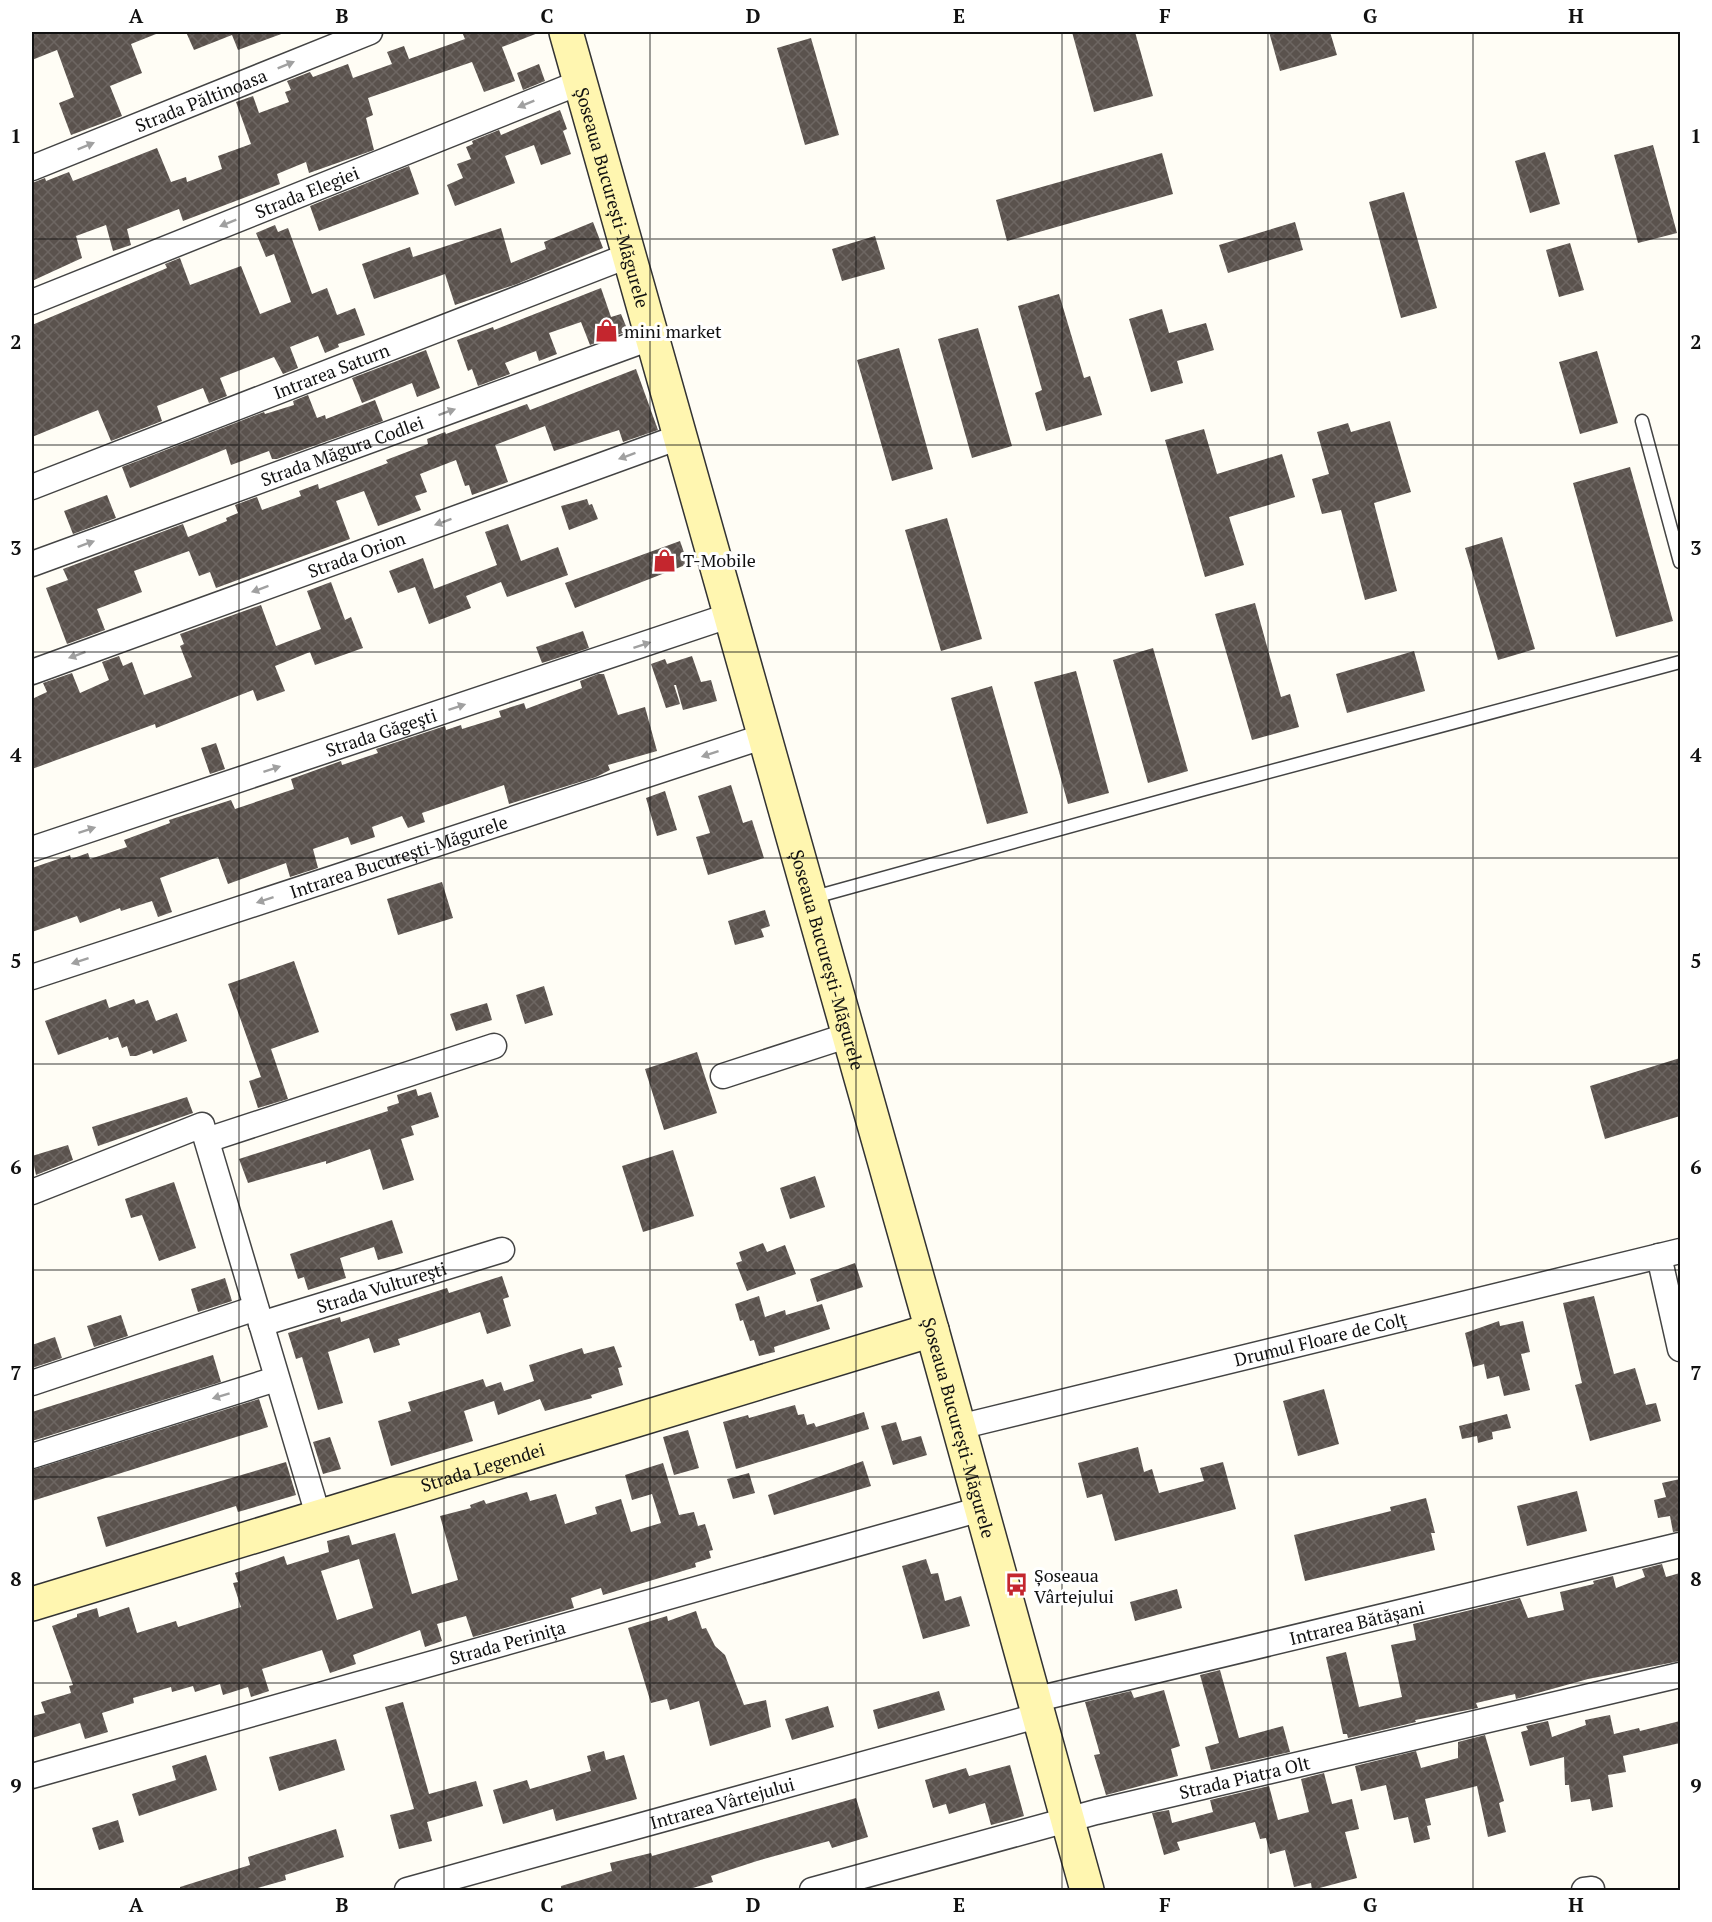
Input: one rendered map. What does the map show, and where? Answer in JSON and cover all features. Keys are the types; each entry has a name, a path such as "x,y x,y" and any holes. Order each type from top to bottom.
{"main road":[{"name":"Șoseaua București-Măgurele","path":"566,32 682,436 1087,1890"},
{"name":"Strada Legendei","path":"32,1604 318,1515 932,1330"}],"street":[{"name":"Strada Păltinoasa","path":"32,168 370,32"},
{"name":"Strada Elegiei","path":"32,302 581,82"},
{"name":"Intrarea Saturn","path":"32,487 630,255"},
{"name":"Strada Măgura Codlei","path":"32,564 653,337"},
{"name":"Strada Orion","path":"32,672 682,436"},
{"name":"Strada Găgești","path":"32,849 731,615"},
{"name":"Intrarea București-Măgurele","path":"32,977 765,736"},
{"path":"723,1076 849,1035"},
{"path":"32,1192 205,1132 494,1046"},
{"path":"205,1132 318,1515"},
{"name":"Strada Vulturești","path":"32,1383 258,1316 502,1250"},
{"path":"1670,1253 1680,1349"},
{"name":"Drumul Floare de Colț","path":"959,1427 1670,1253"},
{"path":"32,1456 276,1379"},
{"name":"Strada Perinița","path":"32,1776 981,1509"},
{"name":"Intrarea Bătășani","path":"1035,1708 1680,1545"},
{"name":"Strada Piatra Olt","path":"812,1890 1067,1819 1680,1675"},
{"name":"Intrarea Vârtejului","path":"407,1890 1035,1708"}],"lane":[{"path":"1642,421 1680,562"},
{"path":"811,898 1201,790 1680,662"}],"building":[{"path":"32,32 161,32 131,44 142,73 110,86 122,116 71,135 59,103 74,97 57,50 32,60"},
{"path":"186,32 284,33 238,50 232,35 194,50"},
{"path":"462,32 538,33 502,47 515,81 484,92 472,62 368,98 373,115 366,118 374,150 309,173 306,162 277,174 280,184 183,221 179,209 127,229 131,245 113,251 106,225 76,236 82,258 32,281 32,183 45,178 46,181 69,172 73,181 157,148 171,182 186,177 187,182 222,169 218,156 251,144 236,102 253,96 259,113 289,102 285,92 291,90 287,81 310,72 313,77 348,64 353,78 392,64 387,52 404,46 409,59 465,39"},
{"path":"1072,32 1135,32 1153,96 1094,112"},
{"path":"1269,32 1330,32 1337,55 1280,71"},
{"path":"811,38 839,135 805,145 777,48"},
{"path":"539,64 545,81 523,90 517,73"},
{"path":"560,110 567,129 563,131 571,154 541,165 534,145 505,156 515,183 455,206 447,185 463,178 457,164 471,159 466,147 473,144 472,141 499,130 501,135"},
{"path":"1653,145 1677,233 1638,243 1614,155"},
{"path":"1545,152 1560,204 1530,213 1515,161"},
{"path":"1162,153 1173,194 1007,241 996,200"},
{"path":"409,166 419,194 319,231 310,206"},
{"path":"1404,192 1437,308 1401,318 1369,202"},
{"path":"593,222 603,248 517,284 455,305 445,274 374,299 362,264 410,247 413,257 501,228 511,263 546,249 544,242"},
{"path":"1295,222 1303,250 1228,273 1219,245"},
{"path":"275,225 278,232 288,228 312,294 327,288 337,315 355,308 365,335 338,344 339,347 325,353 318,336 290,347 298,368 283,374 274,357 220,378 227,396 209,403 203,388 157,406 162,421 111,441 98,410 32,437 32,325 167,268 165,264 180,258 190,285 241,266 260,314 291,302 274,254 266,257 256,233"},
{"path":"875,236 885,269 842,281 832,249"},
{"path":"1570,243 1584,290 1559,297 1546,250"},
{"path":"601,288 611,317 621,314 628,331 590,345 581,322 549,333 557,354 539,361 536,351 505,363 510,374 478,386 472,369 468,371 457,340 493,327 494,330"},
{"path":"1059,294 1084,378 1090,376 1102,415 1046,431 1035,393 1042,390 1018,306"},
{"path":"1162,309 1169,333 1206,323 1214,350 1177,361 1183,383 1151,392 1129,319"},
{"path":"978,328 1012,446 972,458 938,339"},
{"path":"899,348 933,469 892,481 857,360"},
{"path":"426,350 440,388 417,397 412,383 362,403 352,378"},
{"path":"1597,351 1618,423 1580,434 1559,362"},
{"path":"636,369 658,430 623,442 619,430 554,451 545,426 495,445 508,482 472,495 469,485 465,486 456,460 420,474 427,492 415,496 421,510 378,526 364,491 336,501 350,539 216,588 210,572 199,576 189,551 134,571 142,592 97,609 105,630 67,644 46,588 68,580 63,569 183,524 188,537 227,521 226,518 238,513 235,505 257,497 262,510 301,496 299,491 318,484 319,489 388,463 386,460 428,444 427,439 445,432 446,434 527,404 530,410"},
{"path":"308,395 317,418 325,415 326,419 375,400 383,421 277,459 272,459 269,451 231,465 226,449 130,488 122,467 264,412 265,414 294,405 293,401"},
{"path":"1390,421 1411,492 1374,503 1397,591 1365,600 1341,510 1322,514 1312,479 1329,474 1317,432 1348,423 1351,432"},
{"path":"1204,429 1217,474 1282,454 1295,497 1229,517 1244,565 1205,577 1165,440"},
{"path":"1630,467 1673,621 1616,637 1573,483"},
{"path":"107,495 116,518 73,534 64,511"},
{"path":"587,499 589,505 592,504 598,519 569,530 561,506"},
{"path":"947,518 982,639 941,651 905,530"},
{"path":"508,524 521,561 558,547 568,575 507,597 501,582 466,596 471,608 429,624 415,587 398,593 389,571 423,558 434,589 497,565 485,532"},
{"path":"1502,537 1535,649 1498,660 1465,548"},
{"path":"680,541 688,564 575,608 565,583"},
{"path":"331,582 345,620 351,617 363,648 315,665 310,652 275,666 285,691 257,701 253,690 156,728 155,724 32,769 32,699 47,692 43,683 72,673 80,693 109,680 102,662 119,656 123,666 132,662 144,695 192,677 180,646 184,644 180,634 261,605 276,646 321,629 307,591"},
{"path":"1255,603 1281,697 1290,694 1299,727 1252,740 1215,614"},
{"path":"583,631 589,648 542,663 536,647"},
{"path":"1153,648 1188,771 1148,783 1113,660"},
{"path":"1414,651 1425,691 1347,713 1336,674"},
{"path":"692,656 701,682 711,680 717,701 683,710 676,685 674,685 680,704 666,708 651,664 665,659 667,664"},
{"path":"1076,671 1109,793 1068,804 1034,682"},
{"path":"604,674 618,715 645,707 657,751 608,765 610,770 596,777 509,804 504,785 422,813 425,822 408,828 402,816 372,827 375,837 351,845 348,837 313,849 318,868 290,877 286,863 228,884 218,857 160,878 172,912 158,917 152,901 121,911 120,908 80,923 77,916 32,932 32,868 70,855 71,859 88,853 90,859 127,847 124,840 170,823 169,820 231,800 235,809 294,789 291,779 341,761 342,765 378,753 376,749 445,726 446,730 461,725 462,729 501,717 499,711 524,703 526,709 582,688 580,681"},
{"path":"992,686 1028,813 987,824 951,698"},
{"path":"216,743 225,769 210,774 201,748"},
{"path":"731,785 743,823 752,820 764,858 708,875 696,837 710,833 698,796"},
{"path":"665,791 677,830 657,836 646,798"},
{"path":"442,882 453,918 398,935 387,899"},
{"path":"765,910 770,926 761,929 764,937 735,945 728,921"},
{"path":"294,961 319,1032 271,1049 288,1099 258,1108 249,1081 261,1077 228,984"},
{"path":"544,986 553,1015 525,1024 516,995"},
{"path":"106,999 109,1008 134,999 136,1004 148,1000 156,1021 177,1013 187,1041 153,1054 152,1050 130,1056 127,1046 122,1048 118,1037 109,1040 108,1037 58,1055 45,1021"},
{"path":"487,1003 492,1020 456,1031 450,1014"},
{"path":"697,1052 717,1113 664,1130 645,1069"},
{"path":"1680,1058 1680,1116 1605,1139 1590,1086"},
{"path":"416,1089 418,1096 431,1092 439,1117 411,1126 414,1135 401,1139 414,1180 383,1190 370,1149 326,1164 326,1161 248,1183 239,1159 388,1111 387,1107 399,1103 397,1095"},
{"path":"187,1097 193,1113 98,1146 92,1127"},
{"path":"68,1145 73,1160 36,1175 32,1156"},
{"path":"673,1150 694,1216 643,1232 622,1166"},
{"path":"815,1176 825,1207 790,1219 780,1188"},
{"path":"174,1182 196,1248 159,1261 142,1215 131,1218 125,1199"},
{"path":"392,1220 403,1253 378,1260 374,1247 340,1258 346,1278 308,1290 304,1277 298,1279 290,1254"},
{"path":"763,1243 767,1252 785,1245 796,1274 747,1291 736,1263 742,1261 739,1252"},
{"path":"855,1263 863,1287 817,1302 810,1279"},
{"path":"502,1276 509,1297 503,1299 511,1326 487,1334 480,1312 398,1339 400,1345 374,1353 369,1338 328,1352 343,1403 318,1410 302,1357 296,1359 288,1333 340,1317 341,1322 447,1288 449,1293"},
{"path":"225,1278 232,1301 198,1312 191,1289"},
{"path":"759,1296 765,1317 785,1310 786,1315 822,1304 830,1329 774,1347 775,1352 759,1356 754,1340 750,1341 743,1320 740,1321 735,1304"},
{"path":"1594,1296 1614,1374 1635,1368 1646,1405 1656,1403 1661,1421 1590,1441 1575,1385 1582,1383 1563,1303"},
{"path":"121,1315 128,1336 94,1347 87,1326"},
{"path":"1499,1321 1500,1326 1523,1321 1530,1352 1521,1354 1530,1390 1504,1396 1499,1376 1487,1379 1484,1364 1473,1367 1465,1333"},
{"path":"55,1337 62,1358 32,1368 32,1345"},
{"path":"614,1346 622,1367 618,1368 623,1385 591,1395 592,1398 545,1411 540,1399 498,1415 494,1401 464,1411 473,1441 391,1466 378,1421 411,1411 408,1402 483,1379 486,1387 501,1382 504,1391 534,1381 529,1365 582,1348 584,1354"},
{"path":"213,1355 221,1382 32,1441 32,1412"},
{"path":"1324,1389 1339,1444 1298,1456 1283,1401"},
{"path":"259,1399 268,1427 32,1501 32,1470"},
{"path":"795,1405 798,1415 804,1414 807,1425 814,1423 816,1427 864,1412 869,1429 736,1469 723,1422 748,1415 749,1418"},
{"path":"1507,1414 1511,1428 1492,1432 1493,1439 1478,1443 1477,1436 1462,1439 1459,1426"},
{"path":"896,1422 902,1441 921,1436 927,1455 893,1465 881,1426"},
{"path":"688,1430 699,1468 674,1475 663,1437"},
{"path":"330,1437 341,1469 323,1474 313,1442"},
{"path":"1138,1447 1144,1472 1152,1469 1159,1493 1204,1481 1200,1468 1223,1462 1236,1509 1115,1541 1102,1494 1087,1498 1078,1463"},
{"path":"863,1461 871,1486 774,1515 768,1495"},
{"path":"286,1462 296,1495 238,1512 236,1506 106,1547 97,1517"},
{"path":"663,1463 679,1515 694,1512 698,1526 705,1524 713,1550 709,1551 711,1558 695,1563 696,1567 603,1595 601,1588 571,1598 574,1608 473,1637 466,1616 437,1624 442,1641 425,1647 420,1630 353,1655 356,1664 330,1673 322,1650 262,1669 269,1691 251,1697 248,1687 223,1695 220,1684 195,1692 193,1686 172,1692 171,1687 133,1698 134,1703 102,1713 108,1732 85,1739 80,1723 32,1738 32,1716 45,1713 41,1702 71,1693 69,1686 73,1685 52,1626 77,1617 77,1614 97,1608 99,1617 129,1607 137,1633 176,1621 178,1627 241,1607 233,1583 238,1582 235,1573 284,1556 287,1565 329,1552 327,1541 349,1535 352,1545 395,1533 412,1594 458,1580 440,1516 471,1508 470,1505 484,1500 486,1504 527,1492 530,1501 556,1494 565,1524 597,1514 595,1507 621,1499 631,1532 661,1523 652,1494 632,1500 625,1475","holes":["359,1559 373,1608 337,1620 321,1571"]},
{"path":"749,1473 755,1493 733,1499 727,1479"},
{"path":"1680,1479 1680,1531 1673,1532 1670,1516 1658,1518 1654,1500 1666,1497 1662,1483"},
{"path":"1577,1491 1587,1531 1527,1546 1517,1506"},
{"path":"1426,1498 1435,1533 1431,1533 1435,1550 1305,1581 1294,1535 1391,1511 1390,1507"},
{"path":"926,1559 931,1574 938,1573 945,1601 961,1596 970,1626 923,1639 902,1566"},
{"path":"1662,1564 1666,1577 1680,1573 1680,1661 1588,1679 1516,1699 1515,1694 1476,1703 1478,1708 1415,1720 1416,1722 1348,1738 1347,1734 1343,1734 1326,1657 1346,1652 1359,1707 1402,1697 1391,1645 1416,1640 1413,1624 1520,1598 1528,1618 1564,1610 1560,1592 1594,1584 1593,1581 1613,1576 1616,1588 1645,1577 1642,1569"},
{"path":"1177,1589 1182,1608 1135,1621 1130,1602"},
{"path":"696,1611 702,1629 706,1628 715,1646 725,1655 744,1705 766,1700 771,1727 710,1746 699,1701 670,1710 667,1699 651,1703 628,1628 667,1616 668,1621"},
{"path":"1220,1670 1239,1738 1283,1726 1290,1752 1211,1770 1205,1747 1219,1743 1200,1675"},
{"path":"1164,1690 1180,1746 1171,1749 1178,1776 1106,1795 1094,1755 1100,1754 1085,1702 1131,1691 1134,1698"},
{"path":"939,1691 945,1710 878,1729 873,1710"},
{"path":"403,1702 429,1794 476,1781 483,1806 427,1822 432,1841 399,1849 390,1815 414,1809 385,1707"},
{"path":"828,1706 834,1727 792,1740 785,1719"},
{"path":"1610,1715 1614,1734 1639,1728 1640,1731 1680,1721 1680,1743 1623,1756 1626,1772 1608,1775 1613,1807 1592,1811 1590,1799 1571,1802 1569,1785 1565,1785 1564,1757 1530,1766 1521,1732 1528,1730 1526,1726 1548,1721 1552,1737 1586,1725 1585,1720"},
{"path":"1485,1735 1504,1801 1499,1803 1506,1832 1488,1837 1477,1786 1425,1799 1431,1825 1427,1826 1430,1839 1414,1843 1408,1817 1394,1820 1386,1785 1361,1791 1355,1766 1416,1751 1421,1768 1458,1758 1458,1742"},
{"path":"336,1739 345,1770 279,1791 269,1757"},
{"path":"604,1751 606,1760 624,1755 637,1799 556,1821 553,1809 503,1824 493,1790 527,1780 530,1789 591,1771 587,1756"},
{"path":"206,1755 217,1790 139,1816 132,1794 176,1780 172,1766"},
{"path":"1010,1765 1024,1816 991,1825 985,1803 949,1814 946,1804 933,1808 925,1780 966,1768 969,1776"},
{"path":"1324,1773 1332,1804 1352,1799 1359,1829 1345,1832 1357,1878 1312,1890 1311,1883 1294,1887 1285,1850 1270,1854 1266,1838 1260,1839 1255,1822 1177,1842 1180,1850 1164,1855 1152,1813 1169,1810 1172,1823 1213,1812 1210,1800 1269,1786 1278,1820 1309,1812 1301,1779"},
{"path":"856,1798 868,1837 832,1848 829,1841 757,1861 711,1876 713,1882 686,1890 561,1890 561,1886 612,1871 610,1863 651,1853 652,1856"},
{"path":"118,1820 124,1842 99,1850 92,1828"},
{"path":"336,1829 344,1857 285,1875 286,1880 250,1890 180,1890 180,1887 250,1865 248,1857"}],"place":[{"name":"mini market","path":"606,331"},
{"name":"T-Mobile","path":"665,560"},
{"name":"Șoseaua Vârtejului","path":"1016,1585"}]}
